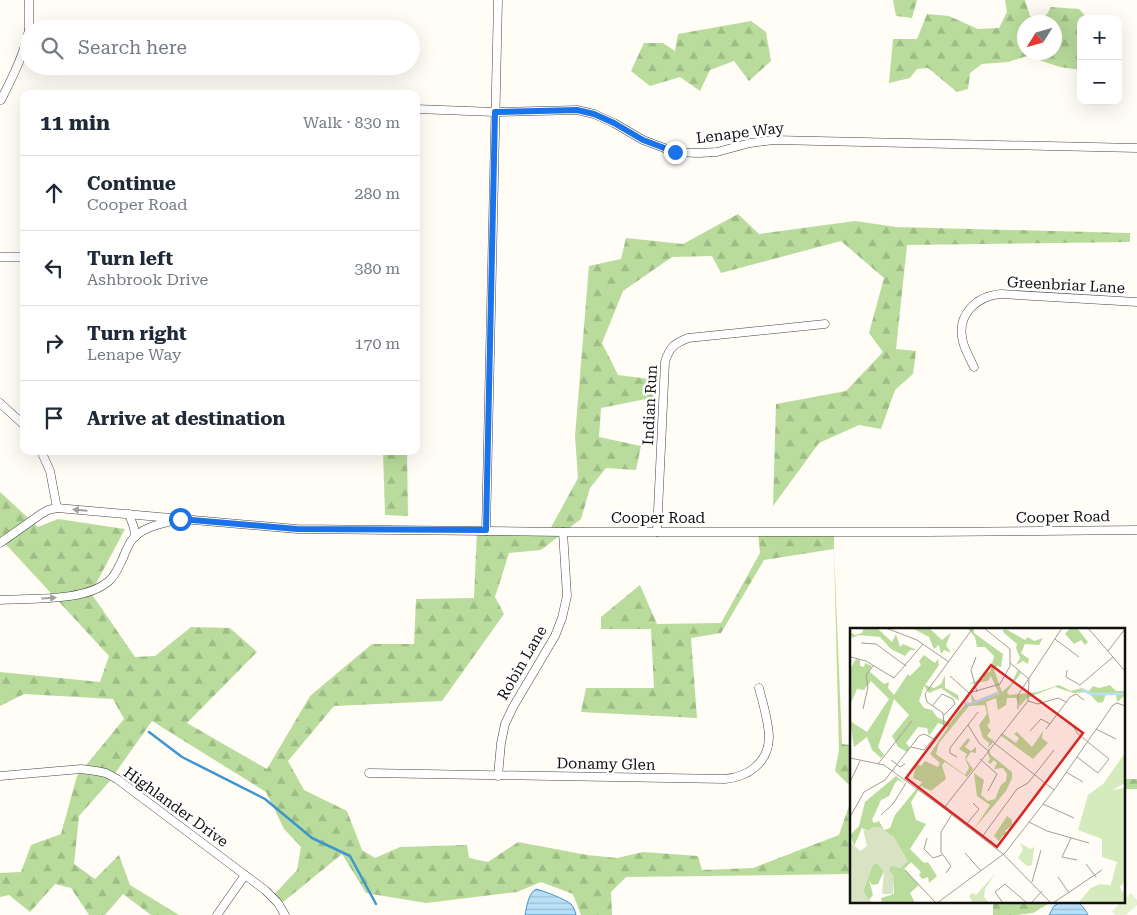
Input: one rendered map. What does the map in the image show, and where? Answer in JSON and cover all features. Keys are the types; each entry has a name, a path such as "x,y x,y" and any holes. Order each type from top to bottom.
{"street":[{"path":"29,0 29,20"},
{"path":"486,530 498,0"},
{"path":"1,100 20,59"},
{"name":"Lenape Way","path":"420,109 495,112 577,110 594,114 643,140 675,152 717,152 750,143 774,140 1137,148"},
{"path":"0,257 20,256"},
{"name":"Greenbriar Lane","path":"974,367 963,343 962,327 968,312 986,297 1001,294 1137,302"},
{"name":"Indian Run","path":"657,532 665,362 668,351 675,344 688,338 825,324"},
{"path":"0,403 20,421"},
{"path":"44,455 50,471 57,508"},
{"name":"Cooper Road","path":"0,543 41,514 57,508 297,529 563,532 1137,530"},
{"path":"0,600 65,597 95,590 109,581 135,537 129,514"},
{"name":"Cooper Road","path":"135,537 152,526 180,519"},
{"name":"Robin Lane","path":"498,776 505,724 555,636 562,618 567,596 563,532"},
{"name":"Donamy Glen","path":"369,773 725,779 739,777 754,769 760,762 766,750 769,737 759,688"},
{"name":"Highlander Drive","path":"0,776 81,769 96,771 117,779 264,890 278,903 285,915"},
{"path":"217,915 246,876"}],"green space":[{"path":"893,0 917,0 912,18 896,16"},
{"path":"1005,0 1025,0 1030,15 1017,15 1017,59 1008,62 982,64 970,73 968,89 957,92 928,68 917,69 910,78 889,83 893,39 917,39 927,14 949,16 978,29 999,28 1007,12"},
{"path":"1051,7 1079,9 1084,15 1077,15 1077,69 1060,67 1039,60 1062,60 1062,15 1046,15"},
{"path":"751,21 766,32 771,61 749,81 734,61 710,70 700,91 680,77 650,86 631,71 644,43 663,43 675,51 678,34"},
{"path":"738,214 759,234 855,221 896,227 1130,233 1130,242 907,245 896,349 916,351 913,374 895,390 881,429 859,425 819,443 773,506 776,404 846,391 883,352 869,333 884,278 841,241 721,273 712,256 672,257 623,291 602,343 618,375 658,380 656,397 601,408 599,437 641,446 636,470 606,468 590,488 581,519 541,550 509,553 495,597 504,614 442,701 334,706 288,761 304,790 347,811 362,850 375,858 400,847 467,845 469,858 488,862 518,842 587,855 617,858 643,852 698,856 702,870 753,868 839,835 850,803 850,874 626,877 611,892 612,915 581,915 573,894 541,882 517,892 426,903 366,893 342,854 277,907 269,900 297,870 301,847 284,829 266,792 152,721 109,782 79,816 74,864 95,879 119,855 130,885 179,915 151,915 123,894 105,915 89,915 71,888 55,884 30,912 9,895 0,897 0,873 21,872 31,845 61,834 77,776 124,719 113,699 24,694 0,706 0,672 100,682 109,656 0,538 0,492 38,527 58,519 125,529 91,593 135,657 155,656 191,627 230,628 257,652 187,723 267,769 310,696 372,644 414,644 416,599 474,598 477,530 548,533 578,478 575,436 589,266 621,259 626,238 683,244"},
{"path":"383,455 407,455 408,516 385,515"},
{"path":"834,529 834,549 764,560 721,633 691,638 697,718 581,712 586,688 654,688 651,629 601,629 601,617 640,585 657,624 721,623 760,553 758,531"},
{"path":"834,549 842,744 850,745 850,786 835,771 839,750"},
{"path":"1124,779 1137,779 1137,789 1124,789"},
{"path":"1131,893 1137,900 1137,905 1126,915 1115,915 1112,911 1124,902"},
{"path":"993,902 1051,902 1033,913 993,915"}],"water":[{"path":"536,889 568,902 573,906 576,915 525,915 527,904 533,891"},
{"path":"1060,902 1074,902 1080,904 1088,915 1049,915 1054,906"}],"waterway":[{"path":"149,732 182,757 265,799 312,838 350,856 376,904"}],"route":[{"path":"180,519 297,529 486,530 495,112 577,110 594,114 643,140 675,152"}]}
